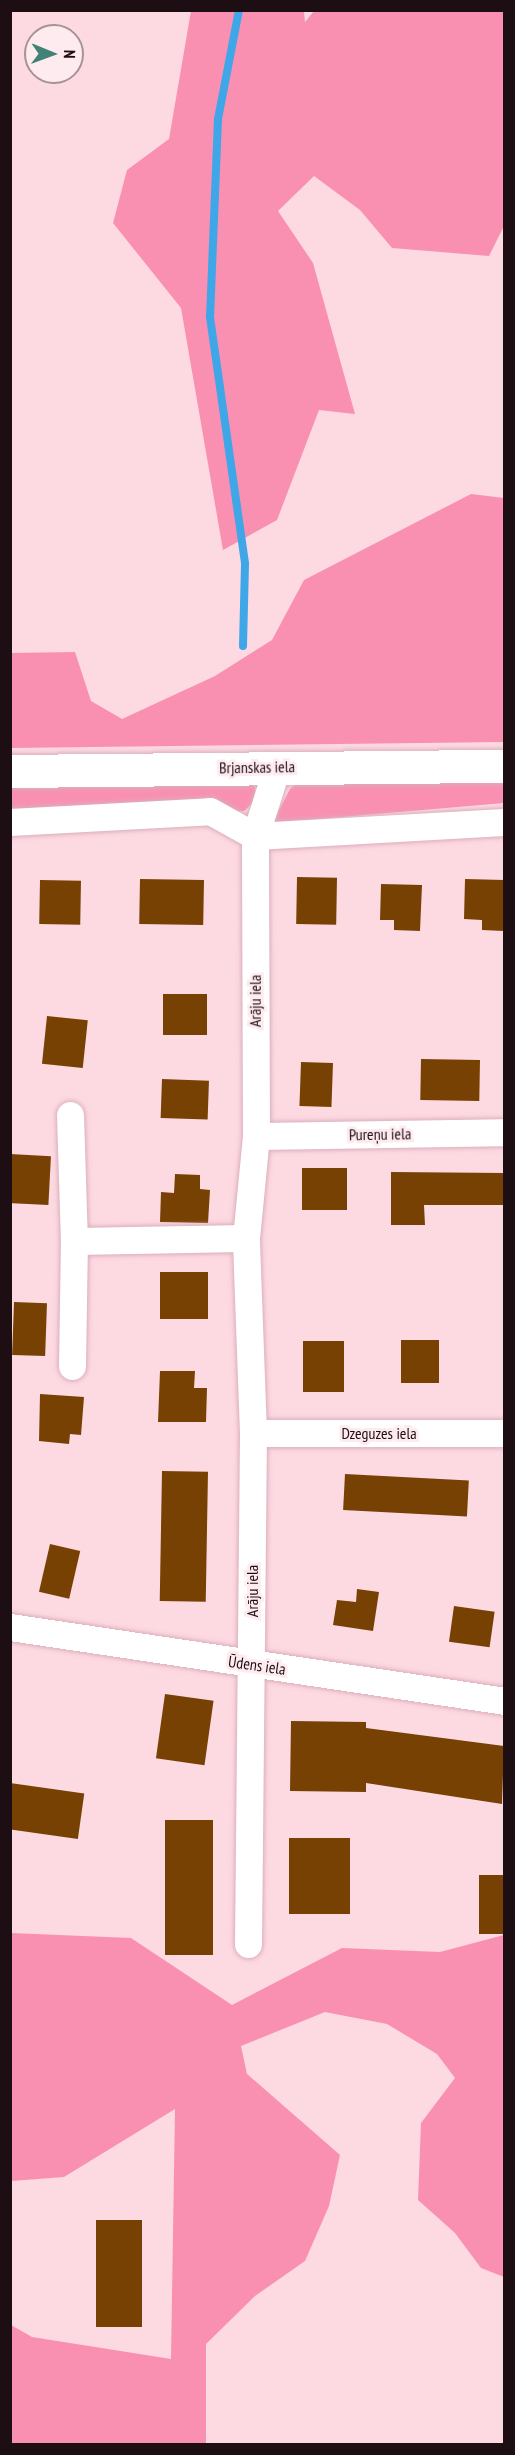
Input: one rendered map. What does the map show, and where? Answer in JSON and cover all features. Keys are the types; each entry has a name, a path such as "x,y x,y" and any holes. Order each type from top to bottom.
{"main road":[{"name":"Brjanskas iela","path":"10,771 504,766"}],"street":[{"name":"Arāju iela","path":"248,1944 253,1433 246,1238 256,1136 255,836 277,767"},
{"path":"10,822 210,812 255,836 504,822"},
{"path":"70,1115 74,1242 72,1366"},
{"name":"Pureņu iela","path":"256,1136 504,1132"},
{"path":"74,1242 246,1238"},
{"name":"Dzeguzes iela","path":"253,1433 504,1433"},
{"name":"Ūdens iela","path":"10,1627 504,1701"}],"shaded area":[{"path":"191,11 304,11 305,22 314,11 504,11 504,226 489,256 392,248 360,210 314,176 278,211 313,263 355,414 319,410 277,520 223,550 181,308 113,223 127,170 169,139"},
{"path":"471,494 504,498 504,742 11,748 11,653 75,652 91,701 122,719 215,676 272,640 304,580"},
{"path":"504,779 504,803 272,823 290,789 302,780"},
{"path":"247,781 255,787 255,801 244,811 11,810 10,785"},
{"path":"11,1933 131,1938 232,2005 342,1948 440,1952 504,1935 504,2277 481,2268 455,2233 418,2200 421,2123 455,2078 437,2054 387,2024 325,2012 241,2046 247,2074 340,2155 329,2206 305,2261 255,2296 206,2344 206,2444 11,2444 11,2325 32,2337 171,2359 175,2109 64,2177 11,2181"}],"building":[{"path":"297,877 337,878 336,925 296,924"},
{"path":"140,879 204,880 203,925 139,924"},
{"path":"465,879 504,880 504,931 482,930 482,920 464,919"},
{"path":"40,880 81,881 80,925 39,924"},
{"path":"381,884 422,885 420,931 394,930 394,920 380,920"},
{"path":"163,994 207,994 207,1035 163,1035"},
{"path":"47,1016 88,1020 83,1068 42,1064"},
{"path":"421,1059 480,1060 479,1101 420,1100"},
{"path":"301,1062 333,1063 331,1107 299,1106"},
{"path":"162,1079 209,1081 208,1120 161,1118"},
{"path":"10,1154 51,1156 48,1205 10,1203"},
{"path":"302,1168 347,1168 347,1210 302,1210"},
{"path":"391,1172 504,1173 504,1205 424,1205 425,1225 391,1225"},
{"path":"175,1174 200,1175 200,1189 210,1190 208,1223 160,1222 161,1192 174,1193"},
{"path":"160,1272 208,1272 208,1319 160,1319"},
{"path":"14,1302 47,1303 45,1356 12,1355"},
{"path":"401,1340 439,1340 439,1383 401,1383"},
{"path":"303,1341 344,1341 344,1392 303,1392"},
{"path":"160,1371 195,1371 194,1388 207,1388 206,1422 158,1422"},
{"path":"40,1394 84,1397 81,1435 70,1434 69,1444 39,1441"},
{"path":"162,1471 208,1472 206,1602 160,1601"},
{"path":"345,1474 469,1480 467,1516 343,1510"},
{"path":"50,1544 80,1551 69,1599 39,1592"},
{"path":"357,1589 379,1592 373,1631 333,1625 337,1600 356,1602"},
{"path":"454,1606 495,1612 490,1647 449,1642"},
{"path":"165,1694 214,1701 204,1765 156,1758"},
{"path":"291,1721 366,1722 366,1728 504,1746 502,1804 366,1783 366,1792 290,1791"},
{"path":"10,1783 84,1793 78,1839 10,1829"},
{"path":"165,1820 213,1820 213,1955 165,1955"},
{"path":"289,1838 350,1838 350,1914 289,1914"},
{"path":"479,1875 504,1875 504,1934 479,1934"},
{"path":"96,2220 142,2220 142,2327 96,2327"}],"waterway":[{"path":"239,10 218,119 210,317 245,564 243,646"}]}
